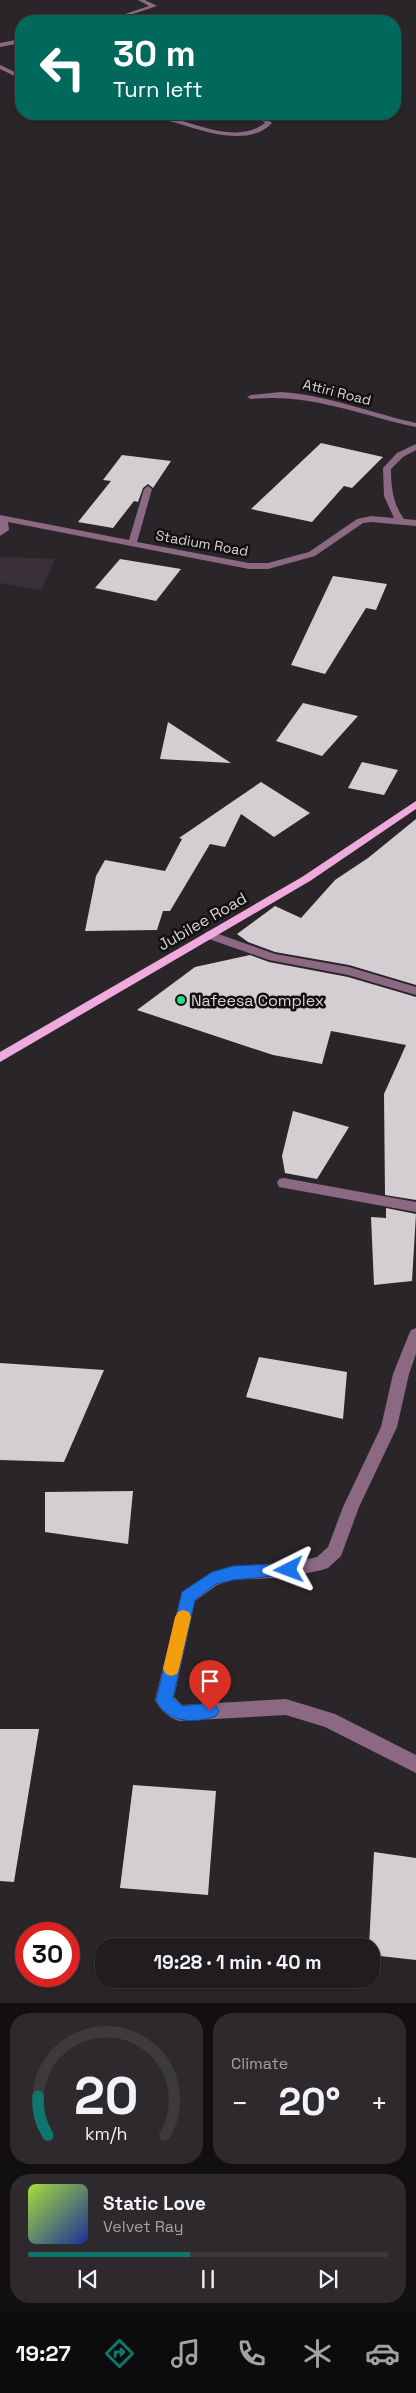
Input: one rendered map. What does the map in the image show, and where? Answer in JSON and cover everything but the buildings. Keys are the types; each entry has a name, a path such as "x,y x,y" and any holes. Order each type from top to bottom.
{"main road":[{"name":"Jubilee Road","path":"0,1058 306,879 416,804"}],"street":[{"path":"126,15 154,6 141,0"},
{"path":"0,45 15,42"},
{"path":"0,67 15,74"},
{"path":"179,120 217,132 249,133 264,128 268,122 265,120"},
{"name":"Attiri Road","path":"250,397 287,395 322,400 416,424"},
{"path":"401,521 392,510 386,480 387,468 400,455 416,447"},
{"path":"132,544 148,489"},
{"path":"0,533 4,530 1,518"},
{"name":"Stadium Road","path":"1,518 248,566 268,566 312,554 360,521 371,519 416,522"},
{"path":"210,935 273,957 349,971 416,991"},
{"path":"284,1183 416,1208"},
{"path":"416,1334 401,1374 389,1427 350,1507 335,1551 322,1563 289,1570 233,1573 212,1579 188,1597 164,1700 179,1713 286,1707 329,1720 416,1764"}],"shaded area":[{"path":"0,557 55,559 41,590 0,583"}],"slow traffic":[{"path":"171,1669 183,1617"}],"place":[{"name":"Nafeesa Complex","path":"181,1000"}],"route":[{"path":"210,1711 179,1713 164,1700 188,1597 212,1579 233,1573 289,1570"}]}
